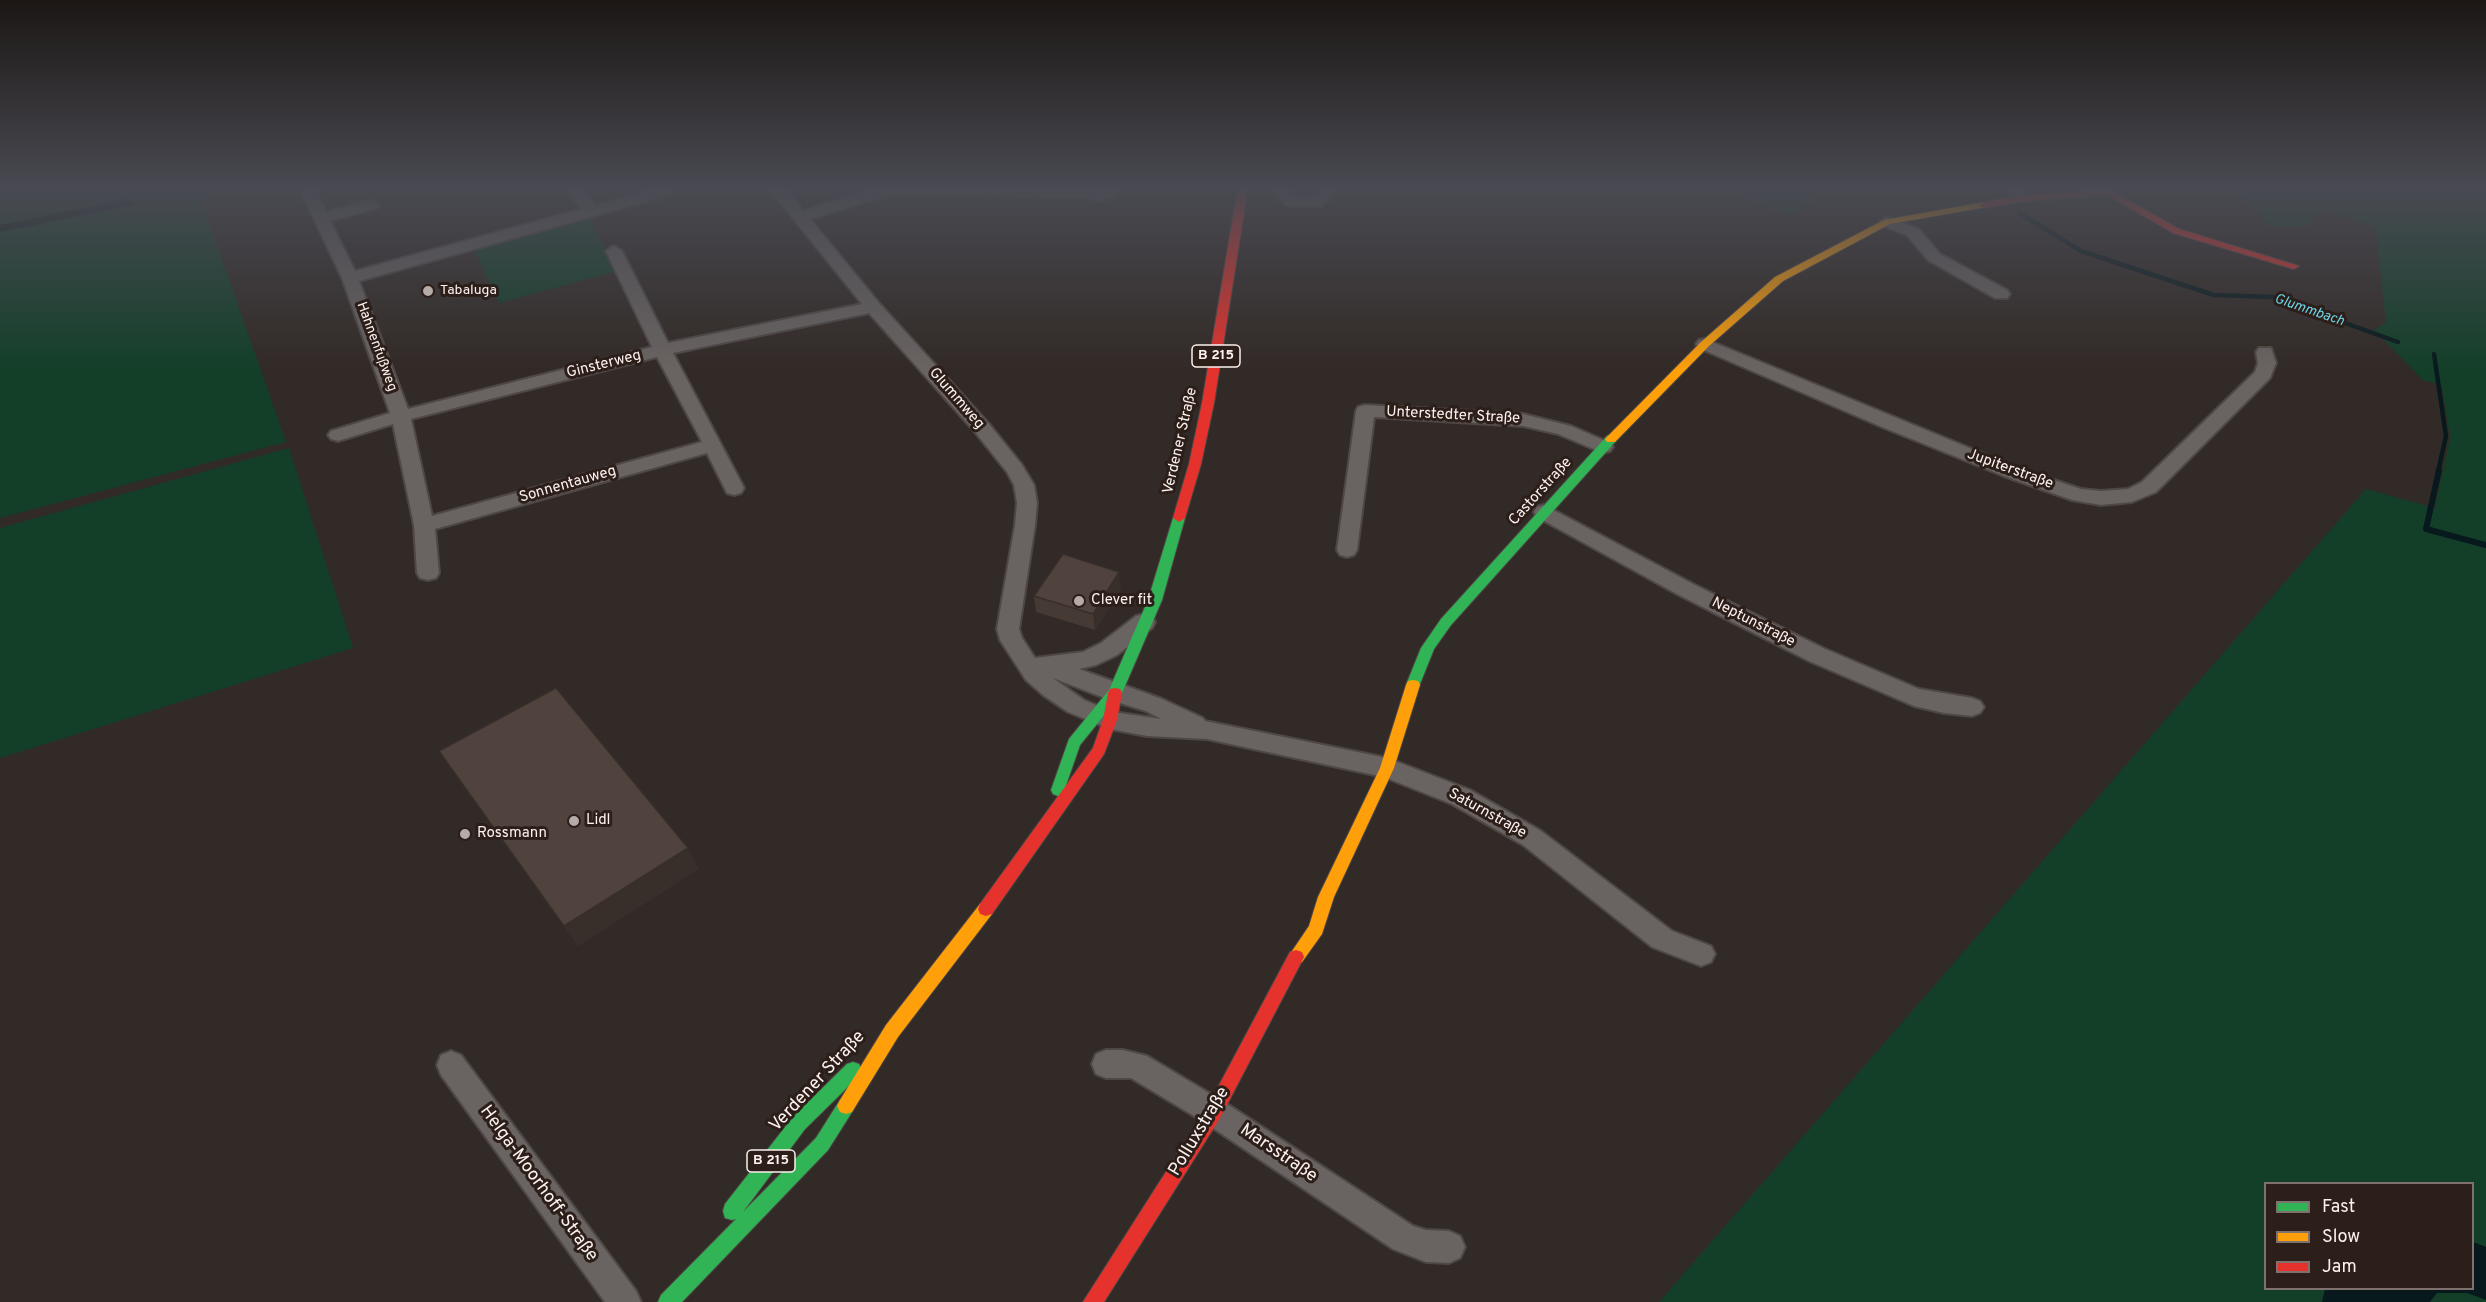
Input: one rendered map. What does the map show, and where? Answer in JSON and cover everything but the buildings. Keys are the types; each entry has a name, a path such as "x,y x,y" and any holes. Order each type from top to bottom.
{"street":[{"name":"Hahnenfußweg","path":"336,248 350,278 402,416"},
{"path":"350,278 457,248"},
{"name":"Glummweg","path":"825,248 873,307 982,428 1015,469 1024,485 1027,503 1009,614 1011,640 1034,674 1051,689 1104,718"},
{"name":"Verdener Straße","path":"668,1302 822,1144 892,1031 994,898 1099,750 1104,718 1148,618 1197,454 1208,403 1233,248"},
{"name":"Castorstraße","path":"1386,768 1416,675 1428,648 1446,622 1603,447 1705,344 1779,279 1838,248"},
{"path":"1926,248 1934,257 2001,294"},
{"path":"2233,248 2294,266"},
{"path":"614,251 662,350 734,488"},
{"name":"Ginsterweg","path":"338,435 402,416 662,350 873,307"},
{"name":"Jupiterstraße","path":"1705,344 1889,423 2011,472 2079,495 2101,498 2132,495 2150,487 2264,374 2267,363 2265,352"},
{"name":"Unterstedter Straße","path":"1347,550 1365,411 1523,420 1564,430 1603,447"},
{"path":"402,416 424,525 428,573"},
{"name":"Sonnentauweg","path":"424,525 713,445"},
{"name":"Neptunstraße","path":"1544,512 1685,589 1817,655 1914,696 1944,704 1972,707"},
{"path":"1042,664 1065,664 1088,659 1109,649 1148,618"},
{"path":"1017,650 1042,664 1115,693"},
{"name":"Saturnstraße","path":"1115,693 1154,705 1207,730"},
{"name":"Verdener Straße","path":"1049,818 1074,743 1104,718"},
{"name":"Saturnstraße","path":"1104,718 1147,727 1207,730 1386,768 1461,797 1532,838 1662,939 1701,954"},
{"name":"Polluxstraße","path":"1092,1302 1214,1112 1297,956 1305,924 1326,897 1386,768"},
{"name":"Verdener Straße","path":"663,1302 799,1124 892,1031"},
{"name":"Marsstraße","path":"1106,1064 1123,1063 1137,1066 1214,1112 1404,1238 1426,1246 1449,1247"},
{"name":"Helga-Moorhoff-Straße","path":"451,1065 625,1302"}],"green space":[{"path":"0,248 218,248 286,442 0,518"},
{"path":"473,248 605,248 618,271 499,303"},
{"path":"2377,248 2486,248 2486,1302 1659,1302 2366,489 2435,508 2450,438 2442,385 2423,380 2374,330 2386,322"},
{"path":"289,448 353,648 0,758 0,528"}],"shaded area":[{"path":"2474,1242 2486,1247 2486,1300 2467,1293 2437,1293 2430,1302 2322,1302 2325,1290 2474,1290"}],"waterway":[{"name":"Glummbach","path":"2076,248 2214,295 2273,297 2398,342"},
{"name":"Glummbach","path":"2434,354 2446,436 2438,472"},
{"name":"Glummbach","path":"2439,470 2426,529 2486,545"}],"traffic: fast":[{"path":"1413,685 1428,648 1446,622 1611,439"},
{"path":"1058,790 1074,743 1115,693 1155,600 1179,518"},
{"path":"732,1211 799,1123 853,1070"},
{"path":"668,1302 822,1144 846,1106"}],"traffic: slow":[{"path":"1611,439 1705,344 1779,279 1838,248"},
{"path":"1296,957 1316,929 1326,897 1387,768 1413,685"},
{"path":"846,1106 892,1031 986,909"}],"traffic: jam":[{"path":"1179,518 1195,464 1208,403 1233,248"},
{"path":"2233,248 2294,266"},
{"path":"986,909 1099,750 1110,720 1115,693"},
{"path":"1093,1302 1214,1112 1296,957"}],"place":[{"name":"Tabaluga","path":"428,291"},
{"name":"Clever fit","path":"1079,601"},
{"name":"Lidl","path":"574,821"},
{"name":"Rossmann","path":"465,834"}]}
